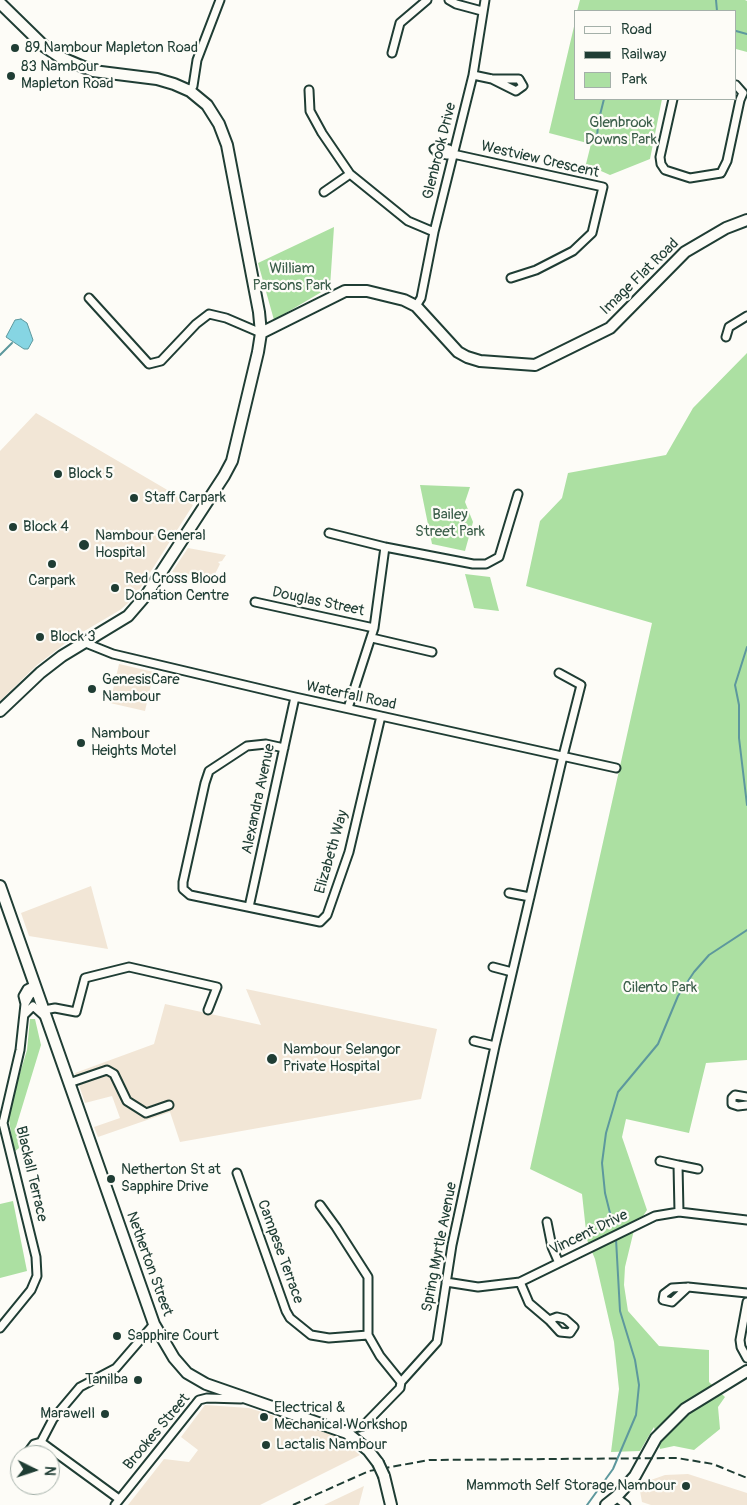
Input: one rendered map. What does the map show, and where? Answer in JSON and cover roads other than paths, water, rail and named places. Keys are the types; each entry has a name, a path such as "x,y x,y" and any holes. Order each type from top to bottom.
{"main road":[{"path":"0,3 45,47 60,58 81,68 110,74 157,79 190,91 207,105 219,124 227,145 259,312 261,333 236,449 224,476 140,604 128,616 83,642 40,672 0,711"},
{"path":"747,214 747,220"},
{"name":"Image Flat Road","path":"261,333 345,291 360,290 404,300 416,306 458,352 467,357 480,361 535,365 610,328 685,252 718,232 747,220"},
{"path":"0,886 36,988"},
{"name":"Netherton Street","path":"36,988 154,1324 174,1358 187,1373 214,1387 341,1430 358,1441 378,1463 384,1476 391,1505"},
{"path":"606,1505 616,1497 634,1476 656,1438 685,1410 747,1371"}],"street":[{"path":"190,91 193,86 197,60 218,0"},
{"path":"392,53 400,23 427,0"},
{"path":"449,0 456,4 482,11"},
{"name":"Glenbrook Drive","path":"416,306 421,298 434,232 473,75 485,0"},
{"path":"473,75 492,79"},
{"path":"309,90 310,111 322,133 350,174 408,221 434,232"},
{"path":"673,100 660,157 661,164 665,170 690,178 721,173 727,161 740,100 745,93"},
{"name":"Westview Crescent","path":"453,154 603,187 592,232 573,251 536,270 512,278"},
{"path":"324,192 350,174"},
{"path":"89,298 150,364 161,362 196,324 209,314 261,333"},
{"path":"726,337 729,327 747,316"},
{"path":"330,532 385,547 472,564 486,564 499,557 518,494"},
{"path":"348,708 372,638 385,547"},
{"name":"Douglas Street","path":"256,602 374,628"},
{"path":"372,638 432,652"},
{"name":"Waterfall Road","path":"83,642 113,654 295,698 348,708 616,768"},
{"name":"Spring Myrtle Avenue","path":"358,1441 363,1426 400,1388 401,1382 437,1342 446,1282 495,1046 562,756 582,685 559,673"},
{"name":"Alexandra Avenue","path":"249,907 295,698"},
{"name":"Elizabeth Way","path":"284,748 266,744 247,746 210,771 205,783 182,882 183,889 190,895 309,922 320,922 327,915 349,852 381,716"},
{"path":"509,893 530,897"},
{"path":"24,1015 29,1008 35,1007 45,1015 55,1008 76,1012 85,978 129,967 217,987 208,1010"},
{"path":"493,967 512,972"},
{"name":"Blackall Terrace","path":"0,1328 31,1290 37,1276 36,1257 2,1114 19,1056 25,1004 36,988"},
{"path":"474,1042 495,1046"},
{"path":"69,1083 107,1070 114,1074 127,1101 146,1113 168,1105"},
{"path":"747,1097 735,1095 732,1098 732,1104 738,1106 747,1105"},
{"path":"660,1161 698,1169"},
{"path":"678,1165 679,1212"},
{"name":"Campese Terrace","path":"237,1173 290,1318 311,1335 329,1338 368,1335"},
{"path":"320,1205 368,1277 368,1335 380,1356 401,1382"},
{"name":"Vincent Drive","path":"446,1282 478,1287 520,1282 656,1216 679,1212 747,1220"},
{"path":"547,1222 552,1247 559,1263"},
{"path":"520,1282 529,1303 549,1320"},
{"path":"688,1287 747,1293"},
{"path":"747,1302 740,1340 741,1347 747,1358"},
{"path":"33,1445 41,1442 53,1420 80,1387 116,1368 154,1324"},
{"name":"Brookes Street","path":"117,1502 199,1400 207,1398 260,1403"},
{"path":"341,1430 353,1430 363,1426"},
{"path":"41,1442 117,1502"},
{"path":"616,1497 626,1505"}],"water":[{"path":"21,319 27,323 33,340 28,349 24,349 6,337 15,320"}],"waterway":[{"path":"716,0 717,10"},
{"path":"737,31 747,34"},
{"path":"597,139 598,123 604,100"},
{"path":"0,355 12,343"},
{"path":"747,647 735,685 739,705 739,738 747,805"},
{"path":"613,1225 605,1193 602,1163 606,1133 618,1092 658,1044 678,996 694,972 709,955 747,930"},
{"path":"587,1505 613,1469 636,1415 639,1385 635,1360 620,1311 616,1239"}],"railway":[{"path":"293,1505 369,1471 429,1460 677,1458 713,1464 747,1478"}],"place":[{"name":"89 Nambour Mapleton Road","path":"15,48"},
{"name":"83 Nambour Mapleton Road","path":"11,76"},
{"name":"Block 5","path":"58,474"},
{"name":"Staff Carpark","path":"134,498"},
{"name":"Block 4","path":"13,527"},
{"name":"Nambour General Hospital","path":"84,545"},
{"name":"Carpark","path":"52,564"},
{"name":"Red Cross Blood Donation Centre","path":"115,588"},
{"name":"Block 3","path":"40,637"},
{"name":"GenesisCare Nambour","path":"92,689"},
{"name":"Nambour Heights Motel","path":"81,743"},
{"name":"Nambour Selangor Private Hospital","path":"272,1059"},
{"name":"Netherton St at Sapphire Drive","path":"111,1179"},
{"name":"Sapphire Court","path":"117,1336"},
{"name":"Tanilba","path":"138,1380"},
{"name":"Marawell","path":"105,1414"},
{"name":"Electrical & Mechanical Workshop","path":"264,1417"},
{"name":"Lactalis Nambour","path":"266,1445"},
{"name":"Mammoth Self Storage Nambour","path":"686,1486"}],"park label":[{"name":"Glenbrook Downs Park","path":"621,132"},
{"name":"William Parsons Park","path":"292,278"},
{"name":"Bailey Street Park","path":"450,524"},
{"name":"Cilento Park","path":"660,988"}]}
